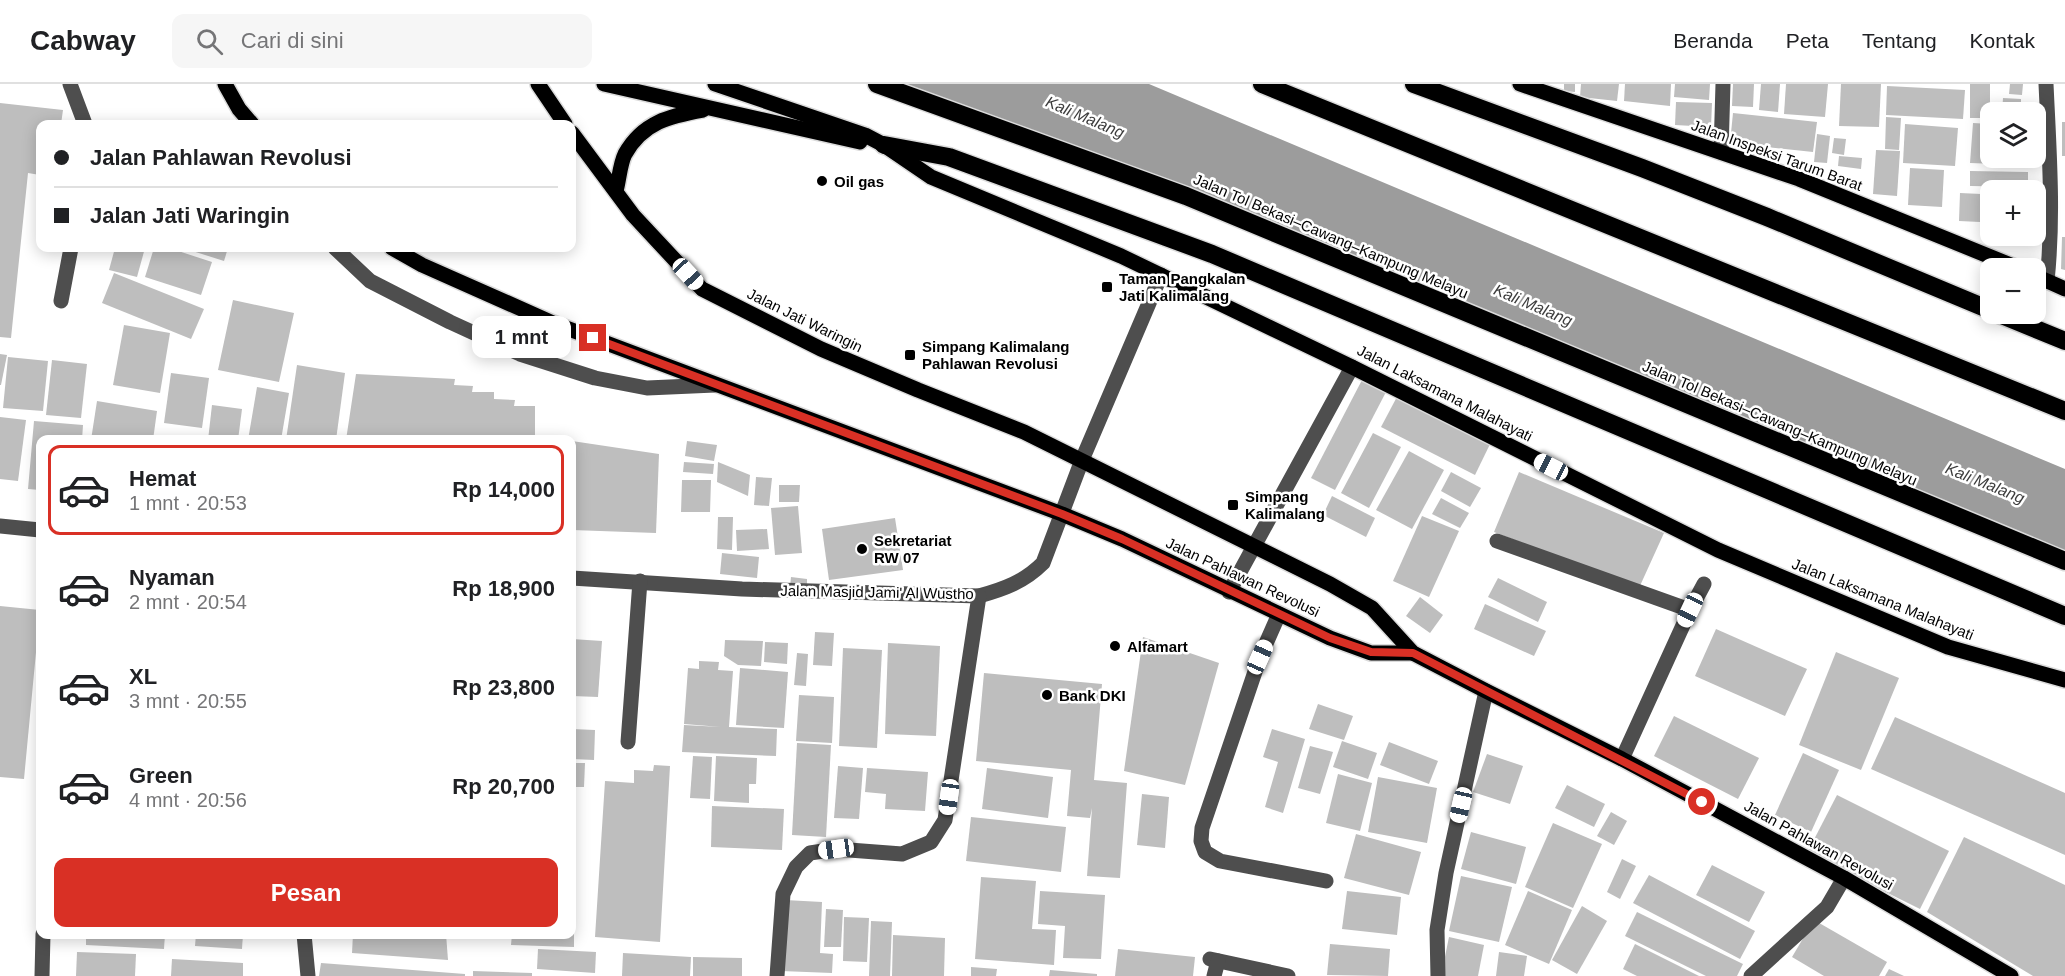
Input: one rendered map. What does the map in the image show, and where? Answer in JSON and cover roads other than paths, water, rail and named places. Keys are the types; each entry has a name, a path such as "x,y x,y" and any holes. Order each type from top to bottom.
{"highway":[{"name":"Jalan Tol Bekasi–Cawang–Kampung Melayu","path":"877,84 1186,195 2065,561"},
{"path":"1262,84 2065,411"},
{"path":"1414,84 1735,204 1980,306"},
{"path":"884,145 949,157 1212,254 2065,616"},
{"path":"2023,324 2065,341"}],"main road":[{"path":"213,84 249,120"},
{"path":"225,84 239,109"},
{"path":"538,84 562,120"},
{"name":"Jalan Laksamana Malahayati","path":"604,84 864,143 884,145"},
{"name":"Jalan Laksamana Malahayati","path":"716,84 865,135 931,177 1121,256 1352,367 1654,520 1775,575 1948,647 2065,680"},
{"name":"Jalan Inspeksi Tarum Barat","path":"1520,84 1799,180 1993,258"},
{"path":"616,191 624,155 643,131 669,116 710,109"},
{"name":"Jalan Jati Waringin","path":"576,138 633,215 702,289 821,349 1024,432 1082,460"},
{"path":"399,252 422,265 553,322 1062,514"},
{"path":"2046,280 2065,289"},
{"name":"Jalan Pahlawan Revolusi","path":"1082,460 1330,584 1372,608 1413,653 1622,759 1844,878 1994,971 2011,976"},
{"name":"Jalan Pahlawan Revolusi","path":"1062,514 1122,539 1229,592 1330,638 1371,652 1413,653"}],"street":[{"path":"70,84 84,120"},
{"path":"1721,152 1723,84"},
{"path":"2046,84 2058,165 2051,244 2046,263"},
{"path":"61,301 70,252"},
{"path":"339,252 370,281 450,322 520,354 595,378 647,388 715,385"},
{"name":"Jalan Masjid Jami' Al Wustho","path":"576,578 742,589 979,596 1010,587 1030,575 1043,563 1082,460 1161,275"},
{"path":"1229,592 1352,367"},
{"path":"0,526 36,530"},
{"path":"1497,541 1690,610"},
{"path":"628,742 640,581"},
{"path":"1622,759 1704,584"},
{"path":"777,976 783,894 796,867 810,853 836,849 902,854 931,842 945,820 979,596"},
{"path":"1278,614 1260,657 1202,828 1202,841 1205,852 1220,861 1326,881"},
{"path":"1438,976 1437,930 1446,873 1486,692"},
{"path":"1751,976 1827,907 1844,878"},
{"path":"42,976 44,939"},
{"path":"304,939 308,976"},
{"path":"1214,976 1214,960 1288,976"}],"water":[{"name":"Kali Malang","path":"877,84 1149,84 2065,469 2065,558 1186,196"}],"place":[{"name":"Oil gas","path":"822,181"},
{"name":"Taman Pangkalan Jati Kalimalang","path":"1107,287"},
{"name":"Simpang Kalimalang Pahlawan Revolusi","path":"910,355"},
{"name":"Simpang Kalimalang","path":"1233,505"},
{"name":"Sekretariat RW 07","path":"862,549"},
{"name":"Alfamart","path":"1115,646"},
{"name":"Bank DKI","path":"1047,695"}]}
